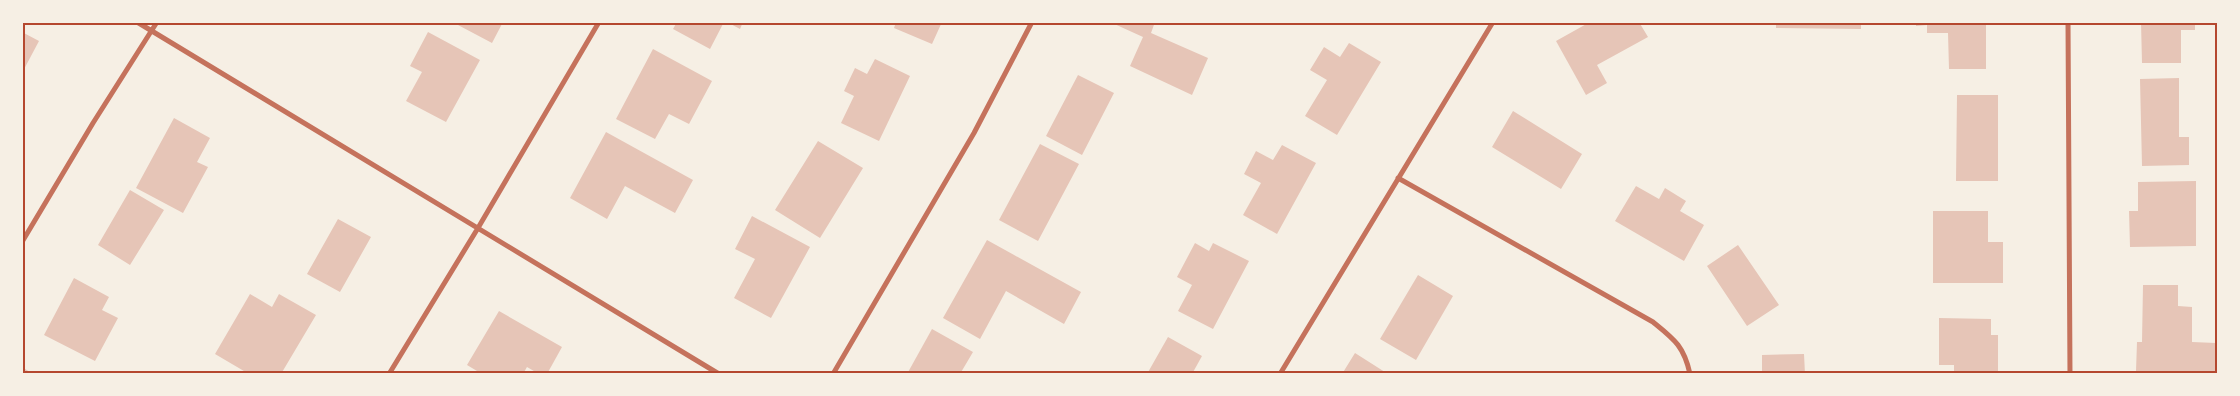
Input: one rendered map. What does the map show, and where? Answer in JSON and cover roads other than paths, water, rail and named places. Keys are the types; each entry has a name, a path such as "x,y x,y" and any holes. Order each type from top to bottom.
{"street":[{"path":"137,22 719,374"},
{"path":"22,242 93,123 157,22"},
{"path":"389,374 478,228 599,22"},
{"path":"834,374 974,133 1032,22"},
{"path":"1280,374 1493,22"},
{"path":"2068,22 2070,374"},
{"path":"1398,178 1653,322 1676,340 1686,358 1690,374"}]}
